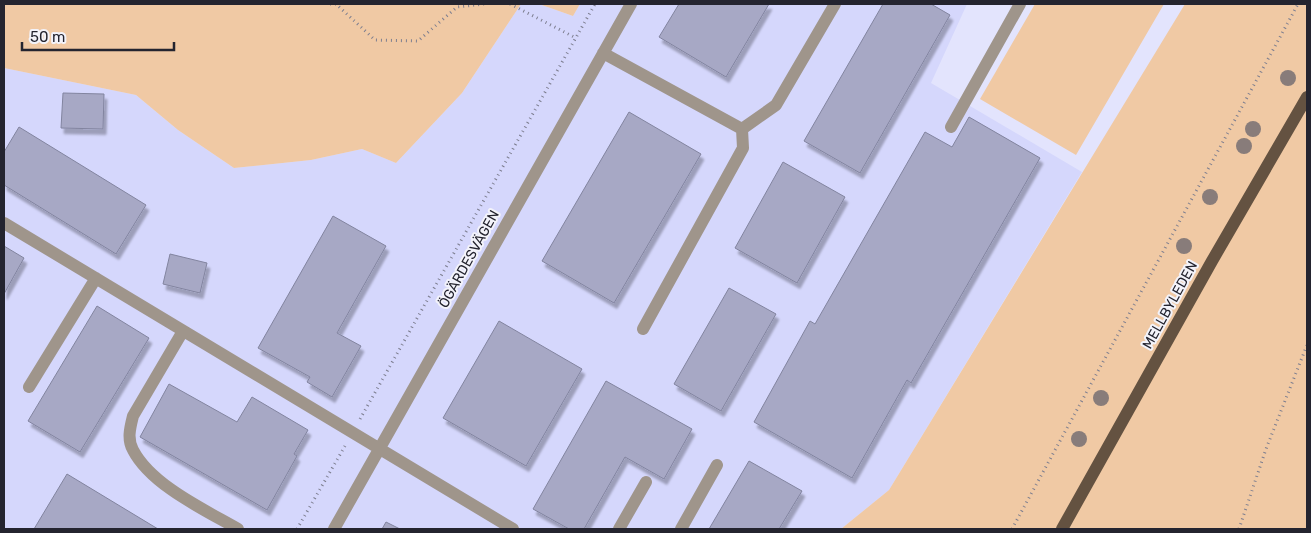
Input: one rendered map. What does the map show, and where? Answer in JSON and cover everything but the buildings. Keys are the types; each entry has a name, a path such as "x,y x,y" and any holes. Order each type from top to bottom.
{"main road":[{"name":"MELLBYLEDEN","path":"1062,529 1212,261 1307,97"}],"street":[{"name":"ÖGÄRDESVÄGEN","path":"334,529 631,4"},
{"path":"742,129 776,105 835,4"},
{"path":"951,127 1020,4"},
{"path":"603,53 742,129"},
{"path":"643,329 743,148 742,129"},
{"path":"4,223 378,450 513,529"},
{"path":"29,387 96,278"},
{"path":"183,331 133,416 128,432 132,450 145,466 164,483 238,529"},
{"path":"681,529 717,465"},
{"path":"619,529 646,482"}],"path":[{"path":"330,4 336,4 375,40 418,41 457,7 484,4"},
{"path":"510,4 576,38"},
{"path":"297,529 595,4"},
{"path":"1012,529 1298,4"},
{"path":"1239,529 1266,449 1307,345"}],"shaded area":[{"path":"4,4 521,4 462,93 396,163 362,149 311,160 234,168 178,130 136,95 4,68"},
{"path":"521,4 539,4 573,16 580,4 967,4 931,83 1082,172 889,490 841,529 4,529 4,68 136,95 178,130 234,168 311,160 362,149 396,163 462,93"},
{"path":"539,4 580,4 573,16"},
{"path":"1035,4 1164,4 1076,155 980,99"},
{"path":"1185,4 1307,4 1307,529 841,529 889,490"}]}
